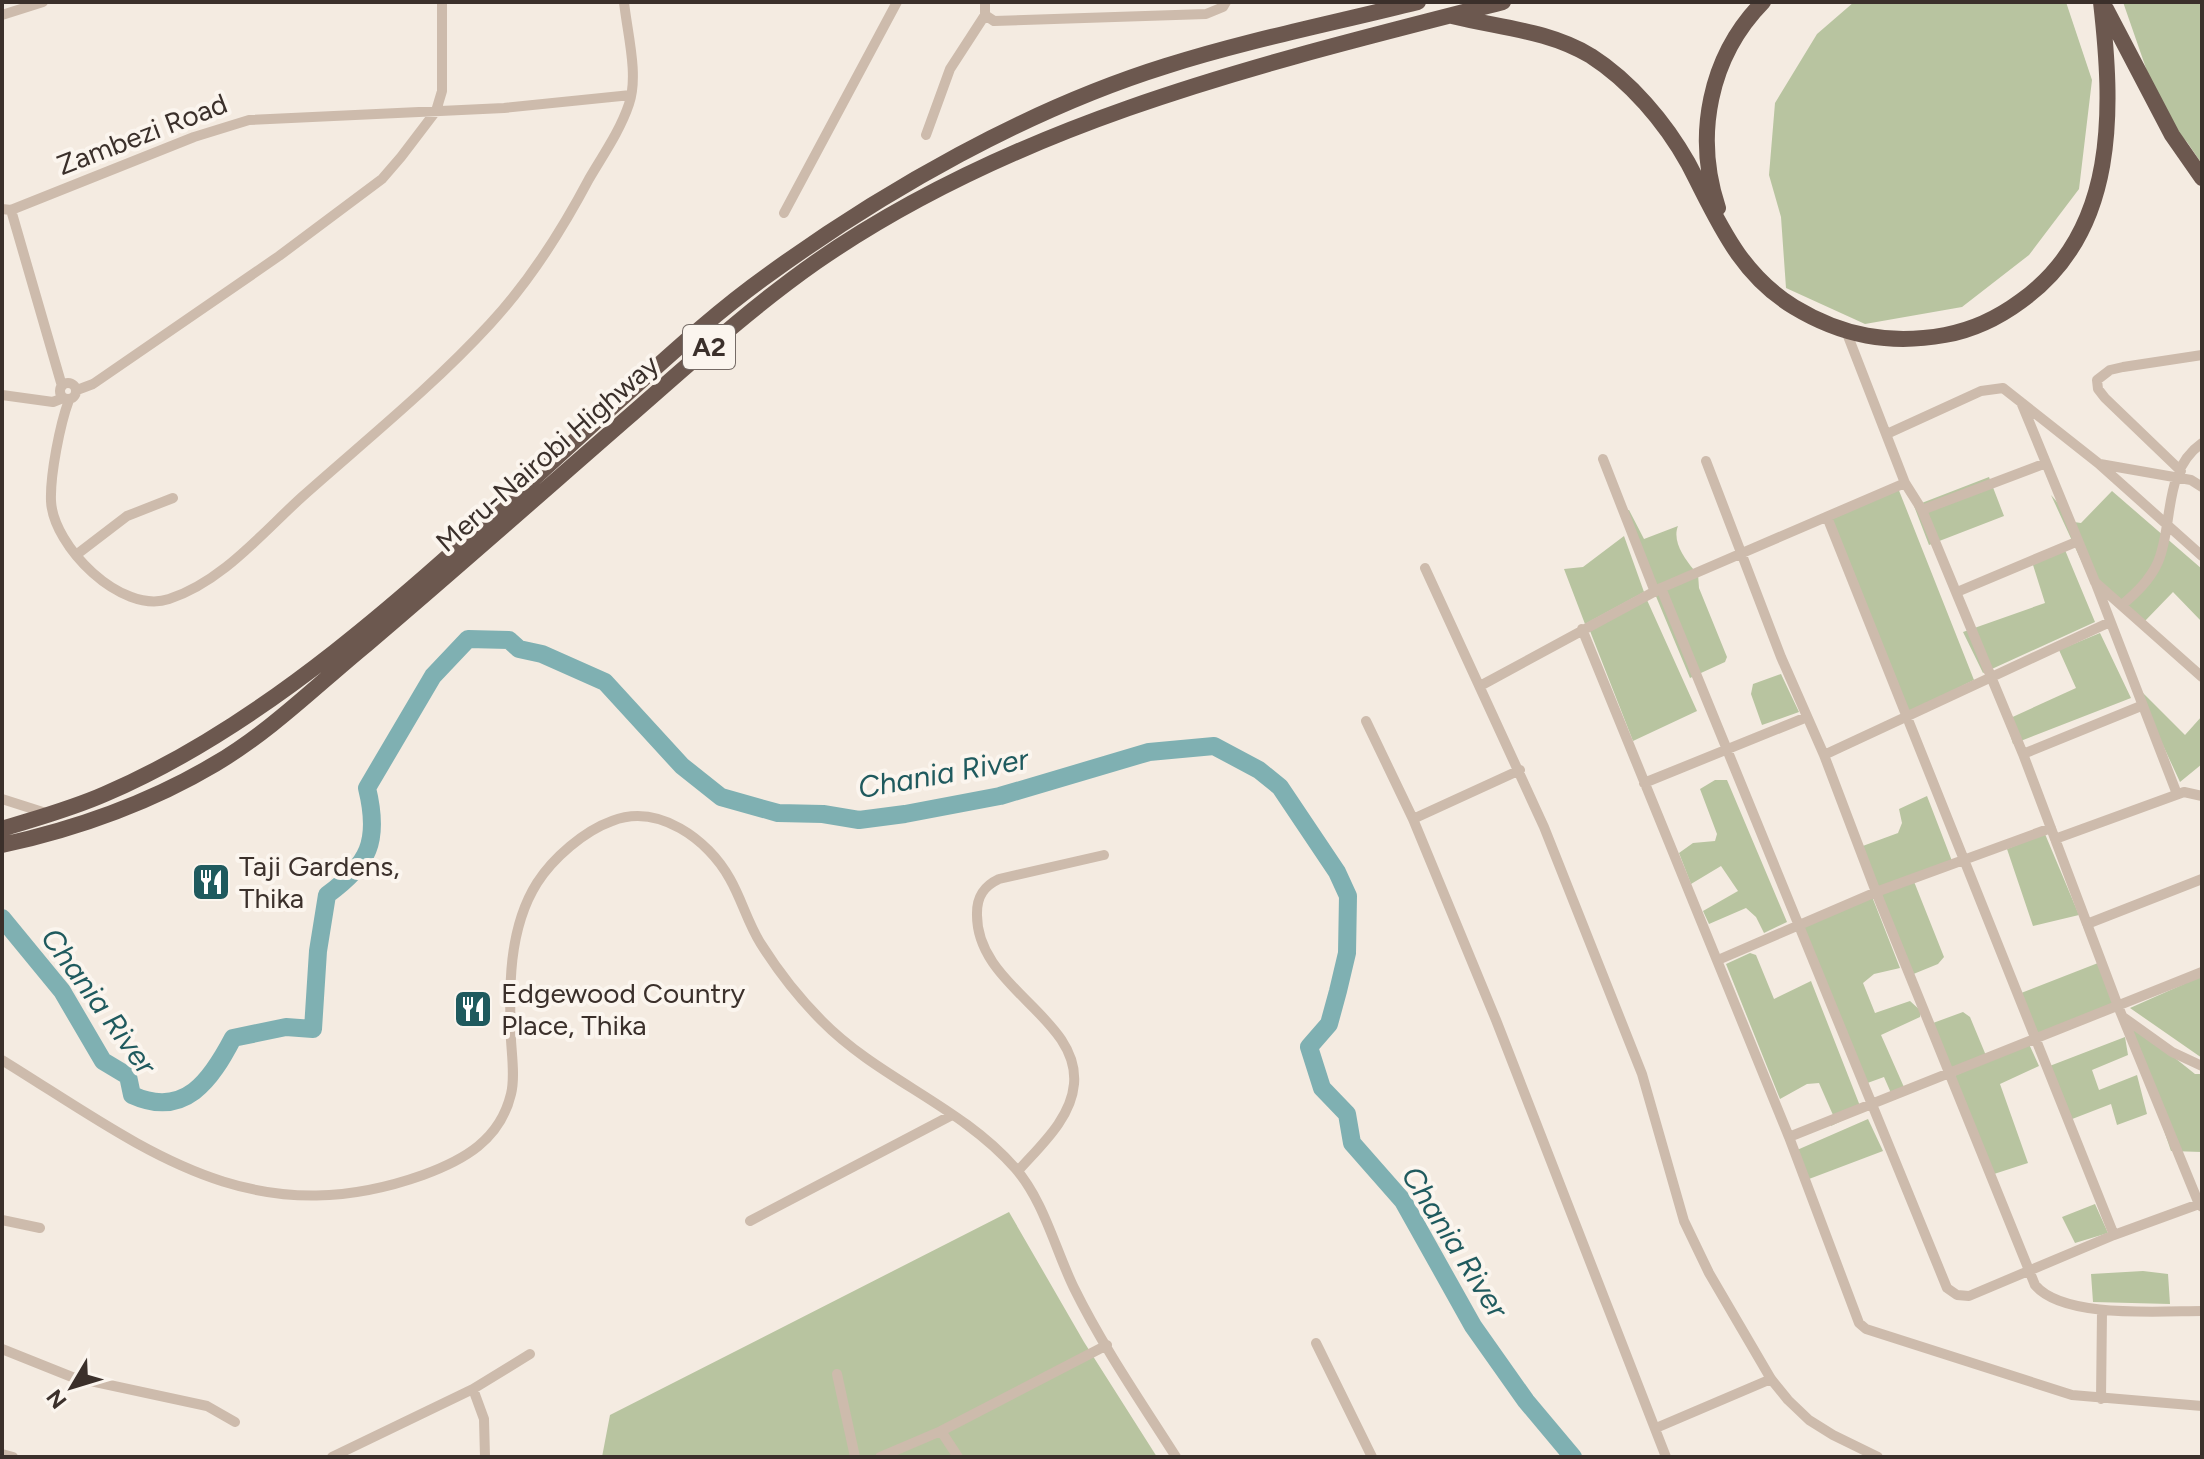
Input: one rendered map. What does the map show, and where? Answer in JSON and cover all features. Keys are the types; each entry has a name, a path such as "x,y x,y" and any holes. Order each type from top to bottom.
{"highway":[{"name":"Meru-Nairobi Highway","path":"2,829 107,794 153,771 301,678 692,336 766,276 883,200 1019,126 1071,102 1166,66 1418,2"},
{"name":"Meru-Nairobi Highway","path":"2,845 90,820 161,792 218,763 408,609 703,351 816,262 897,213 996,160 1086,122 1185,87 1503,2"},
{"path":"1740,256 1712,190 1706,122 1727,54 1740,28 1763,2"},
{"path":"1450,16 1547,35 1592,57 1630,87 1660,121 1687,162 1717,225 1769,288 1791,305 1846,331 1900,341 1958,333 1984,324 2039,288 2065,261 2090,210 2108,129 2110,83 2101,2"},
{"path":"2101,2 2172,135 2202,178"}],"street":[{"path":"2,15 43,2"},
{"path":"2,395 53,402 93,384 206,308 382,179 436,111 442,91 442,2"},
{"path":"6,210 62,386 70,383 51,500 56,524 76,555 116,591 145,601 166,601 219,572 449,366 492,323 572,211 622,120 631,95 624,2"},
{"path":"784,213 897,2"},
{"path":"926,135 950,69 985,15 985,2"},
{"path":"985,15 994,21 1206,14 1223,7 1226,2"},
{"name":"Zambezi Road","path":"6,210 194,137 249,120 436,111 631,95"},
{"path":"1603,459 1726,748 1947,1288 1957,1295 1969,1296 2030,1273 2114,1235 2200,1205 2118,1006 2023,754 1922,510 1905,483 1889,433 1846,331"},
{"path":"2179,474 2105,398 2097,384 2100,375 2110,370 2202,355"},
{"path":"1889,433 1995,387 2003,388 2098,463 2202,556"},
{"path":"2020,399 2177,794"},
{"path":"2122,605 2144,584 2157,565 2163,545 2164,523 2179,474 2202,443"},
{"path":"1706,461 2030,1273 2043,1292 2102,1312 2202,1311"},
{"path":"1922,510 2046,463"},
{"path":"2098,463 2179,474 2202,487"},
{"path":"1480,686 1658,590 1905,483"},
{"path":"76,555 127,516 173,498"},
{"path":"1827,517 2114,1235"},
{"path":"1957,592 2076,542"},
{"path":"1425,568 1520,770 1642,1074 1684,1221 1771,1379 1809,1420 1878,1457"},
{"path":"2095,582 2202,677"},
{"path":"1824,755 1906,720 2110,622"},
{"path":"1582,629 1718,960 1789,1137 1855,1316 1862,1327 2054,1391 2101,1399 2202,1406"},
{"path":"2023,754 2141,706"},
{"path":"1644,783 1807,717"},
{"path":"1366,721 1413,819 1666,1457"},
{"path":"1413,819 1520,770"},
{"path":"1718,960 1797,923 1876,892 2177,794 2201,792"},
{"path":"2,799 49,814"},
{"path":"2,1060 169,1162 219,1183 308,1198 407,1181 455,1163 483,1144 500,1123 512,1092 509,1000 513,952 523,913 537,882 561,855 598,826 625,816 653,817 683,829 709,850 729,877 758,940 788,983 824,1024 952,1115 995,1148 1018,1171 1036,1202 1074,1287 1176,1457"},
{"path":"1018,1171 1067,1111 1075,1083 1074,1069 1067,1050 1056,1034 988,959 976,926 977,904 985,888 999,879 1104,855"},
{"path":"2087,924 2202,879"},
{"path":"1789,1137 2202,972"},
{"path":"2123,1017 2172,1052 2202,1066"},
{"path":"750,1221 952,1115"},
{"path":"2,1220 40,1228"},
{"path":"2101,1399 2102,1312"},
{"path":"1316,1343 1372,1457"},
{"path":"880,1457 941,1431 1107,1345"},
{"path":"2,1349 72,1377 207,1406 235,1422"},
{"path":"332,1457 473,1389 530,1354"},
{"path":"837,1374 855,1457"},
{"path":"1656,1428 1771,1379"},
{"path":"473,1389 484,1419 485,1457"},
{"path":"941,1431 958,1457"},
{"path":"2,1454 13,1457"}],"green space":[{"path":"1854,2 2066,2 2092,80 2079,189 2029,255 1962,307 1865,324 1786,288 1781,217 1769,175 1775,103 1817,34"},
{"path":"2123,2 2202,2 2202,164 2187,142 2164,120"},
{"path":"1989,477 2004,516 1929,545 1914,506"},
{"path":"1896,483 1974,680 1903,715 1828,514"},
{"path":"2112,491 2202,569 2202,622 2173,592 2144,622 2086,571 2051,495 2074,522 2081,523"},
{"path":"1620,510 1629,510 1644,539 1678,526 1678,543 1694,570 1653,589"},
{"path":"1624,536 1644,592 1585,624 1564,569 1583,567"},
{"path":"2065,550 2095,622 1983,673 1963,632 2045,603 2033,565"},
{"path":"1698,574 1699,588 1727,657 1725,662 1690,678 1655,594"},
{"path":"1647,600 1697,711 1633,741 1590,631"},
{"path":"2100,633 2131,698 2013,744 2006,720 2076,688 2059,650"},
{"path":"1781,674 1799,712 1762,725 1751,694 1753,684"},
{"path":"2135,685 2185,735 2202,716 2202,764 2180,782"},
{"path":"1715,780 1727,780 1787,922 1764,933 1756,917 1746,908 1709,924 1703,911 1738,891 1721,866 1691,884 1679,853 1693,843 1715,841 1717,834 1700,789"},
{"path":"1927,796 1952,861 1875,888 1860,847 1898,833 1902,823 1899,809"},
{"path":"2045,834 2079,915 2033,926 2007,849"},
{"path":"1913,879 1944,957 1938,964 1911,975 1876,893"},
{"path":"1871,894 1900,968 1874,974 1863,983 1875,1013 1910,1001 1921,1011 1920,1017 1881,1035 1907,1094 1894,1100 1884,1077 1862,1085 1795,926"},
{"path":"1750,953 1756,955 1774,999 1811,981 1862,1111 1831,1126 1833,1115 1819,1083 1807,1084 1780,1099 1726,964"},
{"path":"2098,963 2114,1003 2033,1037 2016,995"},
{"path":"2202,976 2202,1058 2130,1008"},
{"path":"1963,1012 1970,1017 1987,1058 1952,1072 1933,1023"},
{"path":"2126,1019 2195,1074 2202,1074 2202,1152 2171,1151"},
{"path":"2125,1037 2128,1055 2092,1070 2099,1090 2137,1075 2147,1114 2117,1125 2111,1104 2067,1121 2047,1067"},
{"path":"2029,1044 2039,1066 2000,1084 2028,1163 1994,1174 1954,1076"},
{"path":"1868,1119 1883,1151 1809,1179 1797,1150"},
{"path":"2095,1204 2108,1233 2075,1243 2062,1217"},
{"path":"1009,1212 1084,1342 1157,1457 602,1457 610,1415"},
{"path":"2143,1271 2168,1274 2170,1304 2093,1302 2091,1274"}],"waterway":[{"name":"Chania River","path":"2,918 62,991 103,1061 128,1076 132,1095 151,1101 181,1099 205,1081 233,1038 286,1027 313,1029 318,951 327,895 353,873 368,850 372,823 367,788 433,676 468,639 509,640 519,649 542,654 605,682 682,766 721,797 778,813 823,814 859,820 905,814 1000,796 1149,752 1214,746 1259,770 1280,787 1337,872 1348,896 1347,953 1338,991 1329,1024 1309,1047 1322,1088 1347,1114 1352,1143 1403,1201 1473,1326 1526,1401 1573,1457"}],"place":[{"name":"Taji Gardens, Thika","path":"211,882"},
{"name":"Edgewood Country Place, Thika","path":"473,1009"}]}
